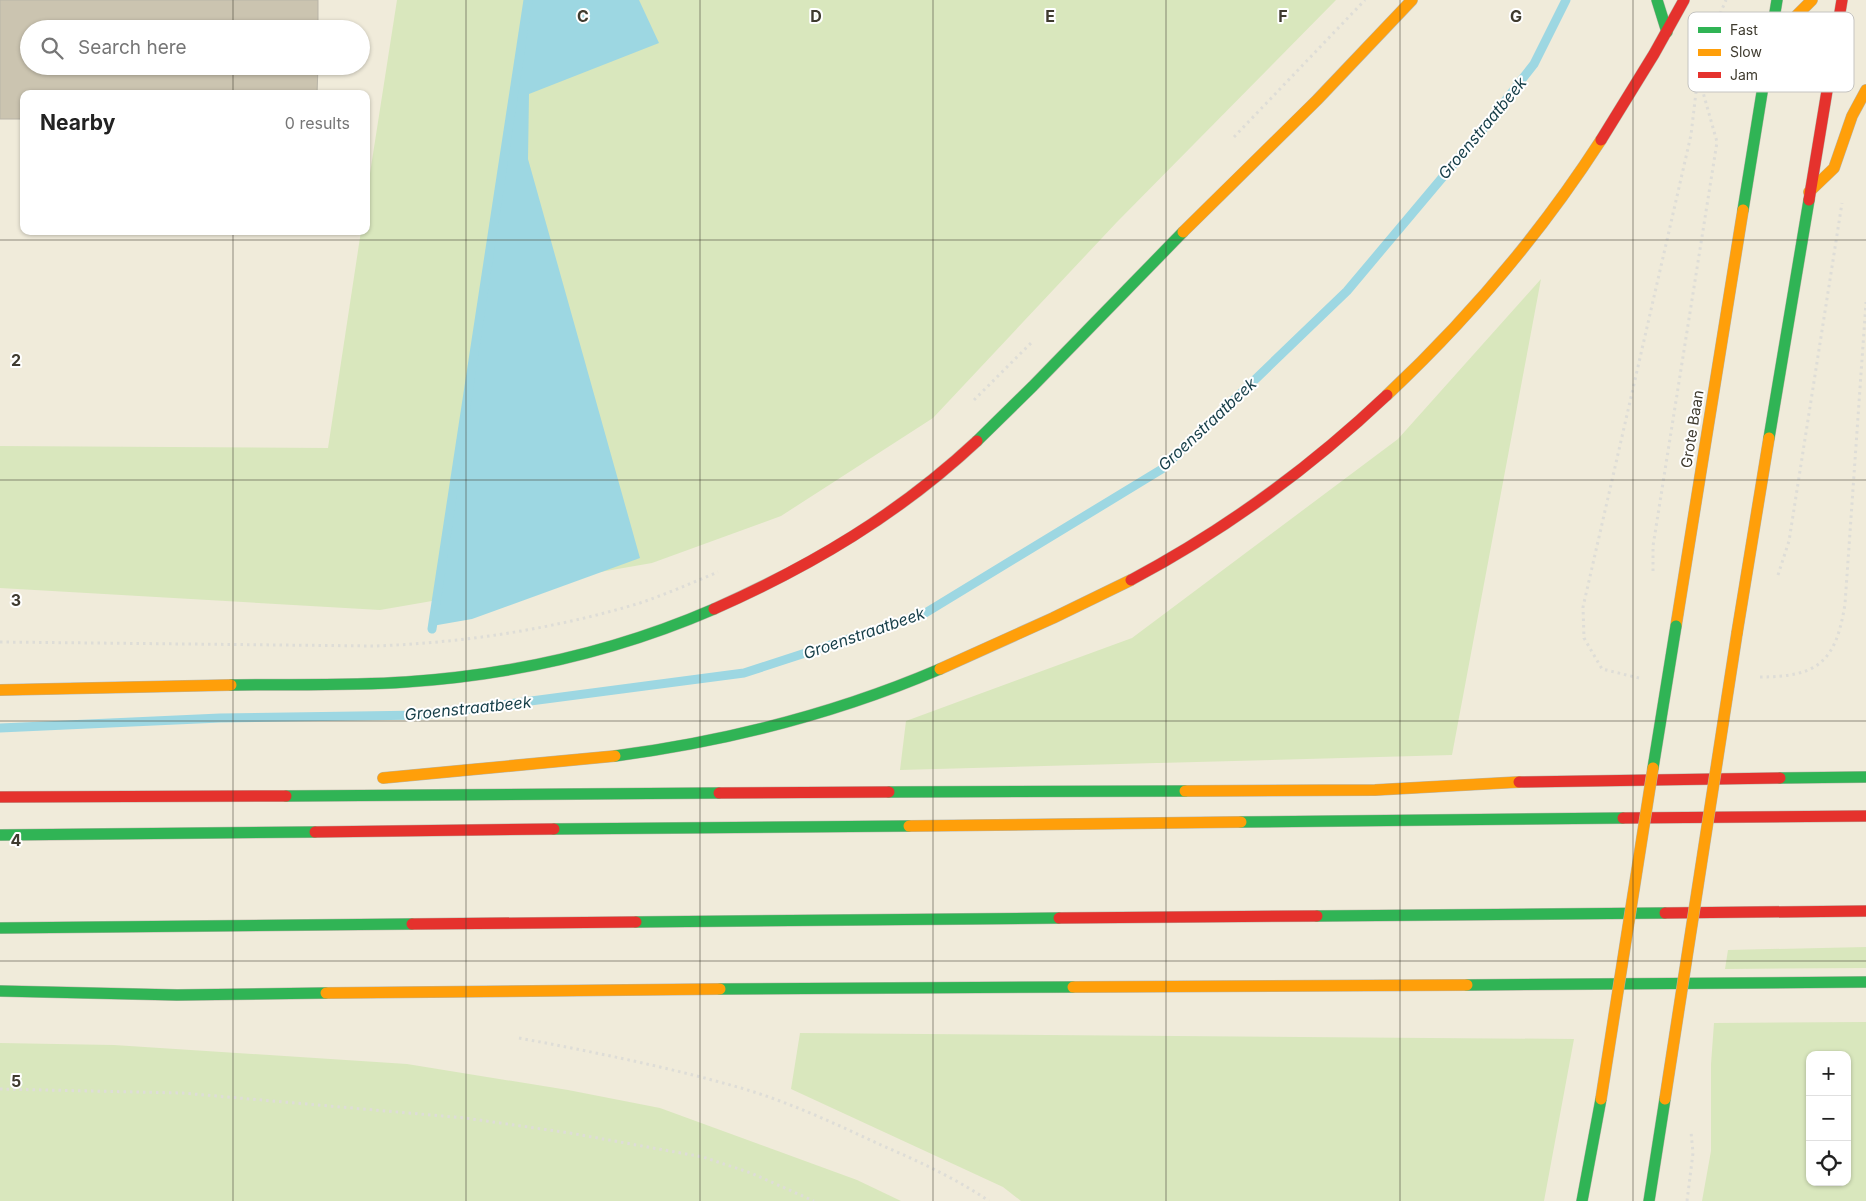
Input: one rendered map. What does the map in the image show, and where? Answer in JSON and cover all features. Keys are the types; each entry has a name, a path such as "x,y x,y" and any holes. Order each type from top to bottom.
{"main road":[{"path":"0,690 405,682 465,677 564,659 639,638 759,589 816,559 901,505 993,426 1167,247 1306,111 1412,0"},
{"path":"1657,0 1667,32"},
{"path":"371,779 605,759 741,735 837,709 920,679 1008,640 1096,598 1206,538 1277,490 1337,442 1420,364 1500,279 1559,204 1600,146 1684,0"},
{"path":"1800,12 1812,0"},
{"path":"1809,192 1834,168 1852,116 1866,90"},
{"name":"Grote Baan","path":"1582,1201 1601,1099 1762,92"},
{"path":"1649,1201 1737,633 1826,92"},
{"path":"0,797 1375,790 1518,782 1866,776"},
{"path":"185,795 322,783"},
{"path":"0,835 1866,816"},
{"path":"0,928 1866,911"},
{"path":"0,991 177,996 457,991 1866,982"}],"path":[{"path":"1230,141 1365,0"},
{"path":"1721,12 1726,0"},
{"path":"1653,575 1653,546 1717,142 1703,92"},
{"path":"1777,579 1789,541 1797,479 1843,198"},
{"path":"973,401 1036,338"},
{"path":"2,642 374,646 421,644 479,637 576,619 640,602 726,569"},
{"path":"519,1038 601,1053 693,1075 770,1098 897,1152 943,1174 989,1201"},
{"path":"0,1089 182,1093 473,1119 570,1133 703,1157 750,1173 814,1201"},
{"path":"1687,1201 1693,1153 1691,1126"}],"green space":[{"path":"397,0 1336,0 1117,222 933,418 781,516 652,563 380,610 0,588 0,446 328,448 360,235 370,235 370,173"},
{"path":"1541,279 1452,755 900,770 906,721 1132,638 1398,439"},
{"path":"1866,947 1866,968 1725,969 1728,950"},
{"path":"1866,1022 1866,1201 1702,1201 1711,1151 1711,1064 1714,1023"},
{"path":"800,1033 1574,1039 1544,1201 1021,1201 1003,1187 791,1089"},
{"path":"0,1043 114,1045 407,1064 568,1090 660,1108 857,1180 901,1201 0,1201"}],"water":[{"path":"529,0 639,0 659,43 529,94 528,159 640,558 472,619 432,626"}],"building":[{"path":"0,0 318,0 318,20 20,20 20,75 318,75 317,90 20,90 20,119 0,119"}],"waterway":[{"path":"432,629 528,0"},
{"name":"Groenstraatbeek","path":"0,728 220,718 424,715 744,673 922,615 1162,469 1347,291 1484,128 1534,64 1566,0"}],"traffic: fast":[{"path":"1657,0 1667,32"},
{"path":"1775,12 1777,0"},
{"path":"1743,210 1762,92"},
{"path":"1769,438 1809,200"},
{"path":"977,441 1183,232"},
{"path":"231,685 384,683 485,674 563,659 602,649 677,624 714,609"},
{"path":"1653,768 1676,626"},
{"path":"615,756 699,742 780,724 861,699 940,669"},
{"path":"1780,778 1866,777"},
{"path":"889,792 1185,791"},
{"path":"286,796 719,793"},
{"path":"1241,822 1623,818"},
{"path":"554,829 909,826"},
{"path":"0,835 315,832"},
{"path":"1317,916 1665,913"},
{"path":"636,922 1059,918"},
{"path":"0,928 412,924"},
{"path":"1467,985 1866,982"},
{"path":"720,989 1073,987"},
{"path":"0,991 177,995 326,993"},
{"path":"1582,1201 1601,1099"},
{"path":"1649,1201 1665,1099"}],"traffic: slow":[{"path":"1183,232 1317,100 1412,0"},
{"path":"1800,12 1812,0"},
{"path":"1809,192 1834,168 1852,116 1866,90"},
{"path":"1387,395 1446,336 1502,274 1554,208 1601,140"},
{"path":"1676,626 1743,210"},
{"path":"1737,633 1769,438"},
{"path":"940,669 1131,580"},
{"path":"1665,1099 1737,633"},
{"path":"0,690 231,685"},
{"path":"383,778 615,756"},
{"path":"1601,1099 1653,768"},
{"path":"1185,791 1375,790 1519,782"},
{"path":"909,826 1241,822"},
{"path":"1073,987 1467,985"},
{"path":"326,993 720,989"}],"traffic: jam":[{"path":"1601,140 1654,54 1684,0"},
{"path":"1840,12 1842,0"},
{"path":"1809,200 1827,92"},
{"path":"1131,580 1166,561 1233,519 1297,473 1387,395"},
{"path":"714,609 785,575 853,536 917,492 977,441"},
{"path":"1519,782 1780,778"},
{"path":"719,793 889,792"},
{"path":"0,797 286,796"},
{"path":"1623,818 1866,816"},
{"path":"315,832 554,829"},
{"path":"1665,913 1866,911"},
{"path":"1059,918 1317,916"},
{"path":"412,924 636,922"}]}
